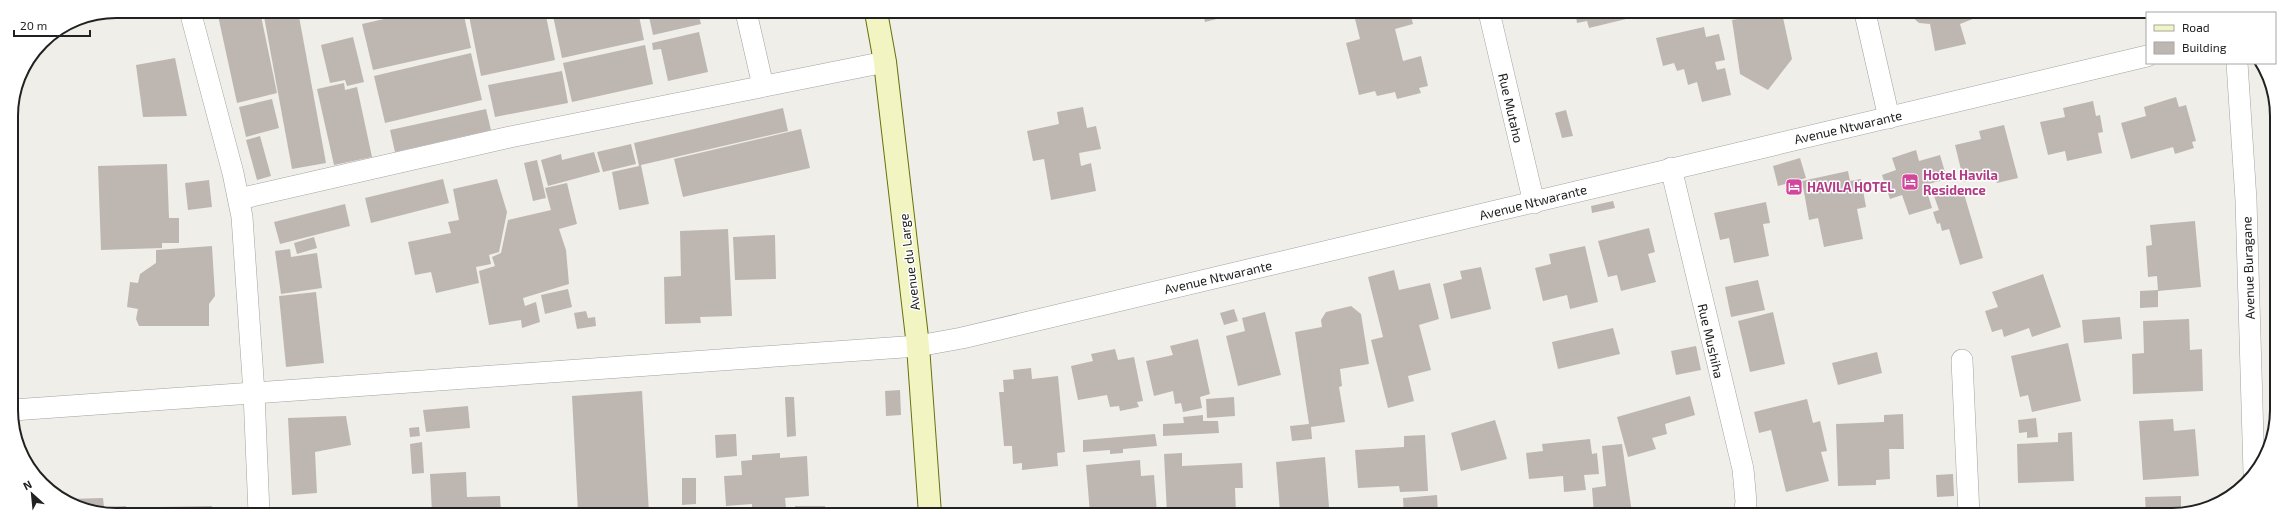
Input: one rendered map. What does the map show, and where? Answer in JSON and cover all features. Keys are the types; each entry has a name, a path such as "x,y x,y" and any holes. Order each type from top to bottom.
{"main road":[{"name":"Avenue du Large","path":"877,18 885,62 918,346 930,508"}],"street":[{"path":"192,18 239,199 244,231 254,393 259,508"},
{"path":"747,18 763,86"},
{"name":"Rue Mutaho","path":"1490,18 1534,203"},
{"path":"1866,18 1889,118"},
{"name":"Avenue Ntwarante","path":"18,410 918,346 962,338 1534,203 1671,168 1889,118 2146,56"},
{"path":"239,199 510,137 885,62"},
{"name":"Avenue Buragane","path":"2238,64 2246,200 2254,464"},
{"name":"Rue Mushiha","path":"1671,168 1743,469 1746,502 1745,508"},
{"path":"1962,360 1969,508"}],"building":[{"path":"219,18 261,18 277,93 237,103"},
{"path":"264,18 299,18 326,163 292,169"},
{"path":"388,18 465,18 471,48 373,70 362,24"},
{"path":"469,18 546,18 555,60 481,76"},
{"path":"553,18 639,18 644,40 562,58"},
{"path":"649,18 700,18 701,24 653,35"},
{"path":"1204,18 1221,18 1205,22"},
{"path":"1355,18 1412,18 1413,24 1395,29 1403,61 1421,56 1428,86 1419,88 1421,93 1397,99 1395,92 1377,96 1375,91 1359,95 1346,43 1360,39"},
{"path":"1576,18 1630,18 1589,28 1587,21 1577,23"},
{"path":"1743,18 1783,18 1792,59 1768,90 1740,74 1732,20"},
{"path":"1914,18 1975,18 1960,24 1966,44 1935,51 1930,24 1919,23"},
{"path":"1704,27 1706,37 1719,34 1725,60 1715,62 1717,70 1725,68 1731,95 1702,102 1697,82 1688,85 1684,69 1677,71 1674,63 1663,66 1656,38"},
{"path":"699,32 708,72 668,81 661,49 653,50 652,43"},
{"path":"353,37 364,82 347,86 345,80 330,83 321,45"},
{"path":"645,45 653,84 572,102 563,63"},
{"path":"471,53 482,100 385,123 374,76"},
{"path":"175,58 187,116 143,117 136,65"},
{"path":"562,71 568,103 495,117 488,85"},
{"path":"344,83 345,90 357,87 372,157 334,165 317,89"},
{"path":"2176,97 2179,107 2186,105 2196,141 2192,142 2194,148 2175,154 2173,147 2131,159 2121,123 2146,116 2144,107"},
{"path":"272,99 279,128 246,137 239,107"},
{"path":"2093,101 2096,116 2100,115 2103,132 2098,133 2102,153 2067,161 2065,151 2048,155 2040,122 2065,117 2063,108"},
{"path":"1083,107 1087,128 1096,126 1101,149 1079,153 1081,166 1091,163 1096,191 1051,200 1044,159 1033,161 1027,131 1059,124 1057,112"},
{"path":"783,108 788,131 641,165 649,204 619,210 612,172 639,166 634,143"},
{"path":"486,109 491,130 395,152 390,130"},
{"path":"1566,110 1573,136 1562,138 1555,113"},
{"path":"2004,125 2018,178 1997,183 1994,174 1964,182 1955,145 1981,139 1979,131"},
{"path":"801,129 810,168 683,197 674,159"},
{"path":"260,136 271,176 257,180 246,140"},
{"path":"631,144 636,164 603,172 597,152"},
{"name":"Hotel Havila Residence","path":"1916,150 1919,161 1940,155 1947,179 1925,185 1932,208 1909,215 1902,195 1890,199 1882,175 1896,170 1892,158"},
{"path":"594,152 600,172 548,186 541,160 561,154 562,160"},
{"path":"1800,158 1806,178 1778,186 1773,166"},
{"path":"537,160 546,198 533,201 524,163"},
{"path":"167,164 169,218 179,218 179,243 162,243 162,248 101,250 98,166"},
{"path":"1848,171 1850,181 1861,179 1866,207 1857,209 1863,239 1824,247 1818,218 1809,220 1802,181"},
{"path":"443,179 449,203 371,223 365,198"},
{"path":"497,179 507,212 499,252 489,255 491,264 476,267 479,283 436,293 431,272 415,275 408,242 451,233 448,222 459,220 453,189"},
{"path":"209,180 212,207 188,210 185,183"},
{"path":"567,183 577,224 559,229 566,250 569,284 523,298 525,306 536,302 540,322 522,328 521,320 489,325 479,271 495,266 492,257 501,253 508,220 551,210 545,188"},
{"path":"1962,187 1983,258 1960,265 1949,229 1942,231 1940,223 1937,224 1933,212 1939,210 1934,196"},
{"path":"1613,201 1615,208 1592,213 1591,206"},
{"path":"1766,202 1770,223 1763,224 1769,256 1734,263 1729,238 1720,240 1714,213"},
{"path":"345,204 350,226 280,244 274,222"},
{"path":"2195,221 2201,287 2158,291 2157,276 2148,277 2146,246 2152,245 2150,225"},
{"path":"1649,228 1655,252 1648,254 1656,282 1621,291 1617,275 1608,277 1598,241"},
{"path":"728,229 732,316 700,317 701,323 665,324 664,277 681,276 680,231"},
{"path":"775,235 776,279 735,280 733,237"},
{"path":"314,237 317,248 297,254 294,243"},
{"path":"212,246 215,296 209,304 209,326 139,326 136,319 138,309 127,307 130,282 138,283 140,274 156,263 156,250"},
{"path":"1585,246 1598,302 1570,309 1567,295 1543,301 1535,268 1551,264 1549,254"},
{"path":"290,249 291,257 317,253 322,288 281,294 275,251"},
{"path":"1481,267 1491,309 1451,319 1443,284 1462,279 1460,271"},
{"path":"1394,270 1399,290 1430,283 1439,319 1419,325 1431,370 1408,376 1414,401 1388,408 1371,340 1383,337 1368,277"},
{"path":"2043,274 2061,327 2032,337 2029,328 2004,337 2002,329 1992,332 1985,311 1998,307 1992,292"},
{"path":"1758,280 1765,310 1731,317 1725,287"},
{"path":"568,289 572,307 545,314 541,295"},
{"path":"2158,290 2158,307 2140,308 2140,291"},
{"path":"316,292 324,363 286,367 279,296"},
{"path":"1351,306 1361,314 1369,364 1340,369 1342,386 1339,387 1345,422 1311,427 1312,439 1292,441 1290,426 1309,424 1295,332 1322,327 1321,320 1326,312"},
{"path":"1234,309 1238,321 1224,325 1220,313"},
{"path":"586,311 588,318 595,317 596,326 577,329 574,313"},
{"path":"1265,312 1281,375 1238,386 1226,336 1245,331 1242,318"},
{"path":"1773,312 1785,364 1750,372 1738,321"},
{"path":"2120,317 2122,339 2084,343 2082,320"},
{"path":"2189,319 2190,350 2202,349 2203,391 2133,394 2132,354 2144,353 2143,321"},
{"path":"1613,328 1620,354 1558,369 1552,342"},
{"path":"1198,339 1210,394 1200,397 1202,408 1183,412 1181,403 1175,404 1173,391 1154,396 1146,361 1173,355 1170,346"},
{"path":"2068,343 2081,401 2032,412 2028,395 2020,397 2011,356"},
{"path":"1696,346 1701,370 1676,375 1671,351"},
{"path":"1115,349 1118,360 1134,357 1143,401 1137,402 1139,407 1120,411 1119,406 1110,407 1107,395 1078,400 1071,366 1093,361 1091,354"},
{"path":"1877,352 1882,373 1838,385 1832,363"},
{"path":"1031,368 1032,379 1058,376 1065,452 1057,453 1058,466 1022,470 1022,463 1013,464 1012,446 1004,446 999,392 1004,392 1003,380 1014,379 1013,370"},
{"path":"900,390 901,415 886,416 885,391"},
{"path":"642,391 649,508 578,508 572,396"},
{"path":"1690,396 1695,415 1665,424 1667,434 1652,438 1656,449 1628,457 1617,417"},
{"path":"785,397 794,397 796,436 787,437"},
{"path":"1234,397 1235,416 1207,418 1206,399"},
{"path":"1807,399 1813,423 1820,421 1827,451 1821,452 1829,481 1786,492 1771,430 1759,433 1754,412"},
{"path":"468,406 470,428 426,432 423,410"},
{"path":"1903,414 1904,449 1889,449 1890,479 1876,480 1876,485 1838,486 1836,424 1884,422 1884,415"},
{"path":"1203,415 1203,421 1218,421 1219,433 1163,436 1163,424 1184,423 1183,417"},
{"path":"346,416 351,445 315,452 317,493 292,495 288,418"},
{"path":"2036,418 2038,437 2027,438 2027,432 2019,433 2018,420"},
{"path":"2173,419 2174,431 2195,429 2199,476 2143,480 2139,421"},
{"path":"1495,420 1507,459 1461,471 1451,433"},
{"path":"419,427 420,436 410,437 409,428"},
{"path":"2072,432 2074,481 2018,483 2017,444 2058,442 2058,433"},
{"path":"736,434 737,456 716,458 715,435"},
{"path":"1155,434 1157,446 1123,449 1123,453 1110,454 1110,450 1083,452 1083,440"},
{"path":"1425,435 1428,491 1400,492 1399,486 1358,488 1355,450 1404,447 1404,436"},
{"path":"1590,439 1592,454 1597,453 1599,474 1584,475 1586,490 1564,492 1563,476 1529,479 1526,453 1543,451 1542,444"},
{"path":"422,442 424,473 412,474 410,444"},
{"path":"1622,444 1631,508 1594,508 1592,488 1606,486 1602,446"},
{"path":"780,453 780,458 807,456 809,496 785,498 786,508 752,508 752,504 726,506 724,476 742,475 741,461 752,460 752,455"},
{"path":"1182,453 1182,466 1242,463 1243,488 1235,488 1236,508 1167,508 1164,454"},
{"path":"1325,457 1329,507 1280,508 1276,462"},
{"path":"1140,460 1141,476 1154,475 1157,508 1090,508 1086,465"},
{"path":"466,472 467,497 500,496 501,508 432,508 430,474"},
{"path":"1953,474 1954,496 1937,497 1936,475"},
{"path":"682,478 696,478 696,504 682,505"},
{"path":"1437,495 1438,508 1404,508 1403,498"},
{"path":"2181,496 2181,508 2146,508 2145,497"},
{"path":"103,498 104,507 126,506 126,508 110,508 97,506 75,499"},
{"path":"212,506 212,508 159,508"},
{"path":"795,506 825,506 825,508 795,508"}],"place":[{"name":"Hotel Havila Residence","path":"1910,182"},
{"name":"HAVILA HOTEL","path":"1794,187"}]}
